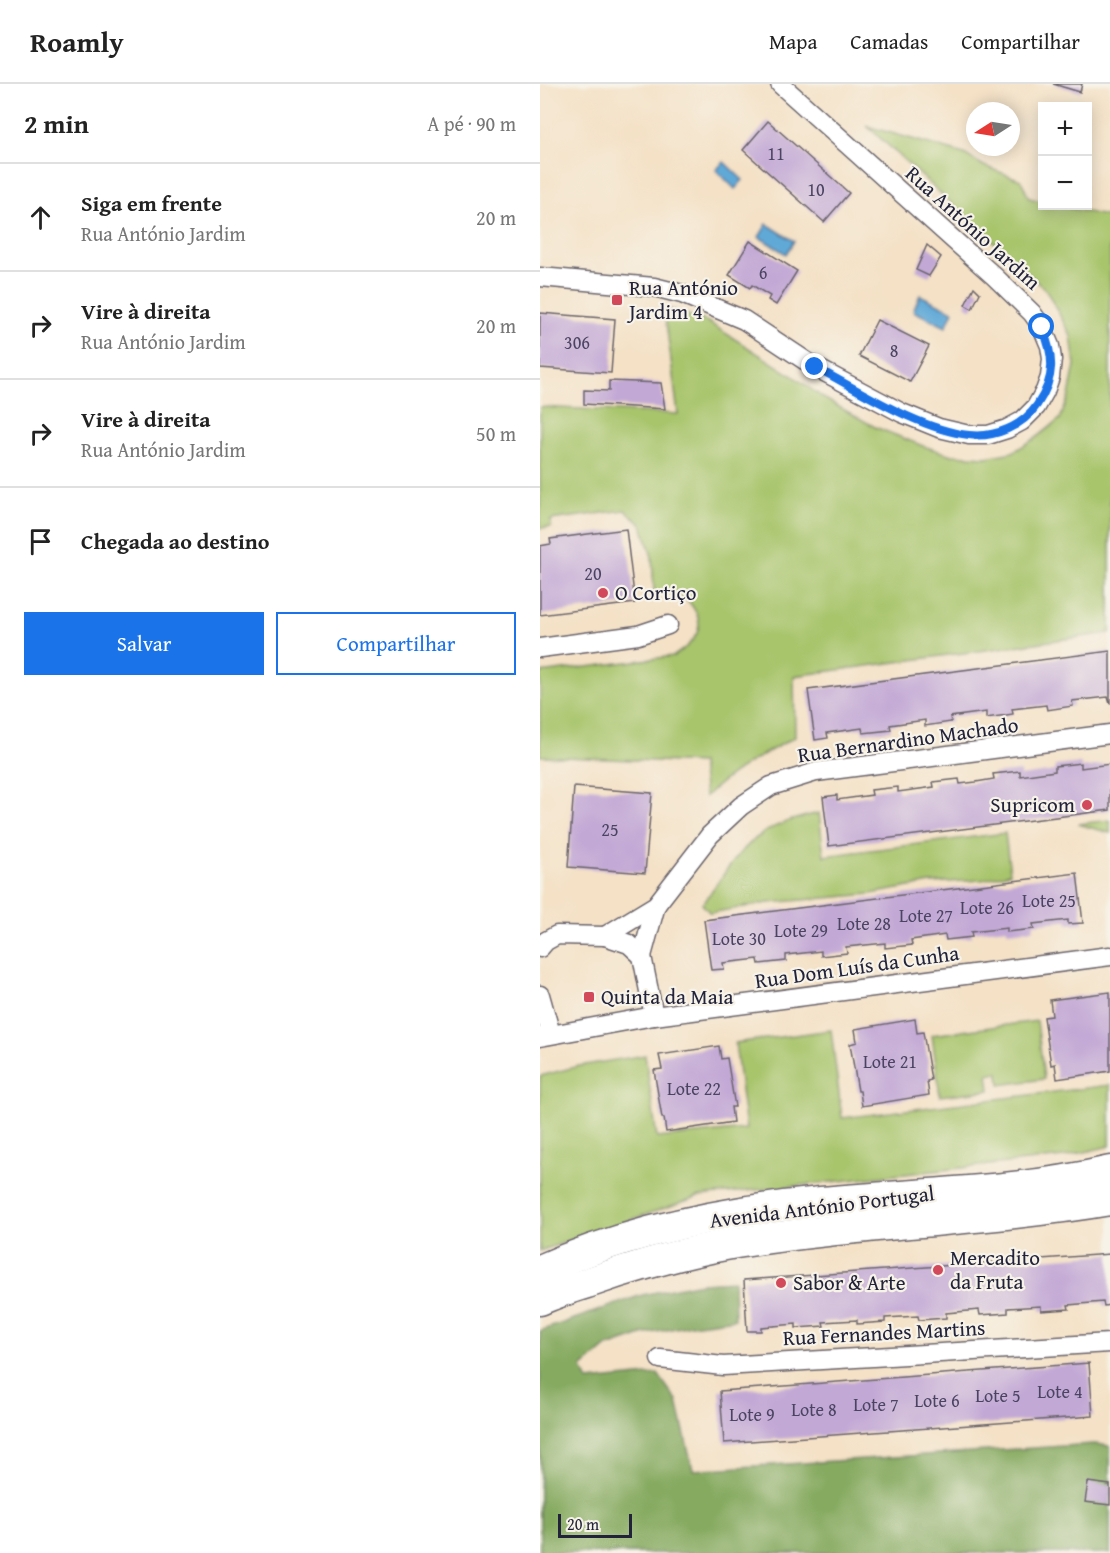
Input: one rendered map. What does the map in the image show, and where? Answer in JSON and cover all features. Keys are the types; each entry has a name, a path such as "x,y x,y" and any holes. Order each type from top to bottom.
{"main road":[{"name":"Avenida António Portugal","path":"540,1270 603,1246 648,1233 717,1218 819,1202 1029,1186 1110,1171"},
{"name":"Avenida António Portugal","path":"540,1300 607,1276 676,1256 734,1244 788,1236 1056,1209 1110,1200"}],"street":[{"name":"Rua António Jardim","path":"540,277 654,287 682,294 744,320 815,367 902,413 939,428 969,435 988,435 1022,421 1036,407 1045,391 1050,377 1052,359 1050,346 1042,327 1032,312 780,84"},
{"path":"540,648 638,635 668,625"},
{"name":"Rua Bernardino Machado","path":"656,905 710,836 741,806 771,786 816,772 1110,734"},
{"path":"605,936 656,905"},
{"path":"654,1017 642,956 656,905"},
{"path":"540,948 549,934 605,936 629,944 642,956"},
{"name":"Rua Dom Luís da Cunha","path":"545,1036 654,1017 1110,956"},
{"path":"540,995 545,1036"},
{"name":"Rua Fernandes Martins","path":"660,1359 723,1366 1110,1343"}],"green space":[{"path":"867,126 964,154 984,166 1021,180 1029,198 1038,200 1038,210 1079,210 1110,217 1110,633 794,676 795,737 737,771 705,797 701,763 540,756 540,673 674,656 694,639 699,626 695,610 686,599 673,592 654,592 652,557 642,525 625,510 551,520 551,527 540,528 540,407 678,414 664,307 708,322 825,399 875,427 952,455 986,457 1013,452 1060,419 1069,396 1075,365 1071,336 1046,290"},
{"path":"819,813 824,856 1005,833 1010,873 982,880 931,883 871,894 768,903 710,913 702,904 737,857 753,841 782,823"},
{"path":"1110,820 1110,833 1078,824"},
{"path":"1037,1021 1044,1079 1000,1085 999,1072 988,1074 990,1090 940,1096 932,1035"},
{"path":"831,1030 842,1118 1110,1085 1110,1146 1064,1157 700,1196 540,1251 540,1076 579,1066 645,1055 657,1138 746,1129 735,1043"},
{"path":"734,1281 735,1319 642,1335 605,1348 582,1368 588,1381 658,1374 677,1401 693,1470 1094,1444 1110,1446 1110,1553 540,1553 540,1331 642,1295 701,1283"}],"water":[{"path":"724,162 743,180 735,189 716,170"},
{"path":"767,224 794,241 786,254 759,237"},
{"path":"920,295 953,311 946,327 913,311"}],"building":[{"path":"1053,84 1082,84 1080,92"},
{"path":"768,121 849,193 824,222 743,150"},
{"path":"750,241 797,271 776,305 768,300 770,296 752,285 750,288 729,275"},
{"path":"927,245 941,257 929,276 916,270"},
{"path":"974,287 980,293 972,309 965,305"},
{"path":"540,313 615,319 611,373 540,368"},
{"path":"877,320 929,346 910,382 859,356"},
{"path":"609,381 661,383 665,409 584,404 584,390 609,391"},
{"path":"626,529 635,603 540,615 540,546 551,544 550,539"},
{"path":"1110,651 1110,704 1108,697 1072,701 1073,706 1047,710 1046,705 1012,709 1013,714 986,718 986,712 950,717 951,722 925,726 925,720 890,725 891,730 863,733 862,728 827,733 828,738 815,740 808,690"},
{"path":"1081,763 1081,768 1110,764 1110,810 829,846 823,797 837,795 837,800 872,795 871,790 898,787 898,792 934,787 933,782 959,779 960,784 976,782 994,779 993,774 1020,771 1020,776 1055,771 1055,766"},
{"path":"574,787 652,793 645,873 568,867"},
{"path":"1077,873 1083,923 1068,924 1068,920 1033,924 1034,929 1007,932 1007,928 971,932 972,937 946,940 945,935 911,940 912,945 885,948 885,943 846,947 847,953 821,956 821,951 786,955 786,961 759,964 758,959 723,963 724,969 711,970 704,920"},
{"path":"1110,992 1110,1071 1057,1079 1055,1064 1051,1065 1044,1017 1052,1016 1050,1000"},
{"path":"915,1019 917,1033 923,1032 931,1080 927,1081 929,1095 862,1106 850,1044 857,1042 855,1029"},
{"path":"719,1046 721,1059 727,1058 735,1107 731,1107 733,1122 666,1132 654,1070 662,1069 659,1055"},
{"path":"1110,1254 1110,1305 1104,1306 1103,1302 1068,1305 1069,1309 1041,1311 1041,1306 1008,1308 1008,1313 980,1315 979,1310 946,1313 946,1318 919,1320 918,1316 885,1318 885,1322 857,1324 857,1320 823,1322 824,1326 796,1328 796,1324 761,1327 761,1331 747,1331 744,1280"},
{"path":"1089,1363 1093,1416 724,1443 720,1391"},
{"path":"1088,1482 1110,1485 1110,1505 1085,1502"}],"place":[{"name":"Rua António Jardim 4","path":"617,300"},
{"name":"O Cortiço","path":"603,593"},
{"name":"Supricom","path":"1087,805"},
{"name":"Quinta da Maia","path":"589,997"},
{"name":"Mercadito da Fruta","path":"938,1270"},
{"name":"Sabor & Arte","path":"781,1283"}],"route":[{"path":"815,367 902,413 939,428 969,435 988,435 1022,421 1036,407 1045,391 1050,377 1052,359 1050,346 1042,327"}]}
